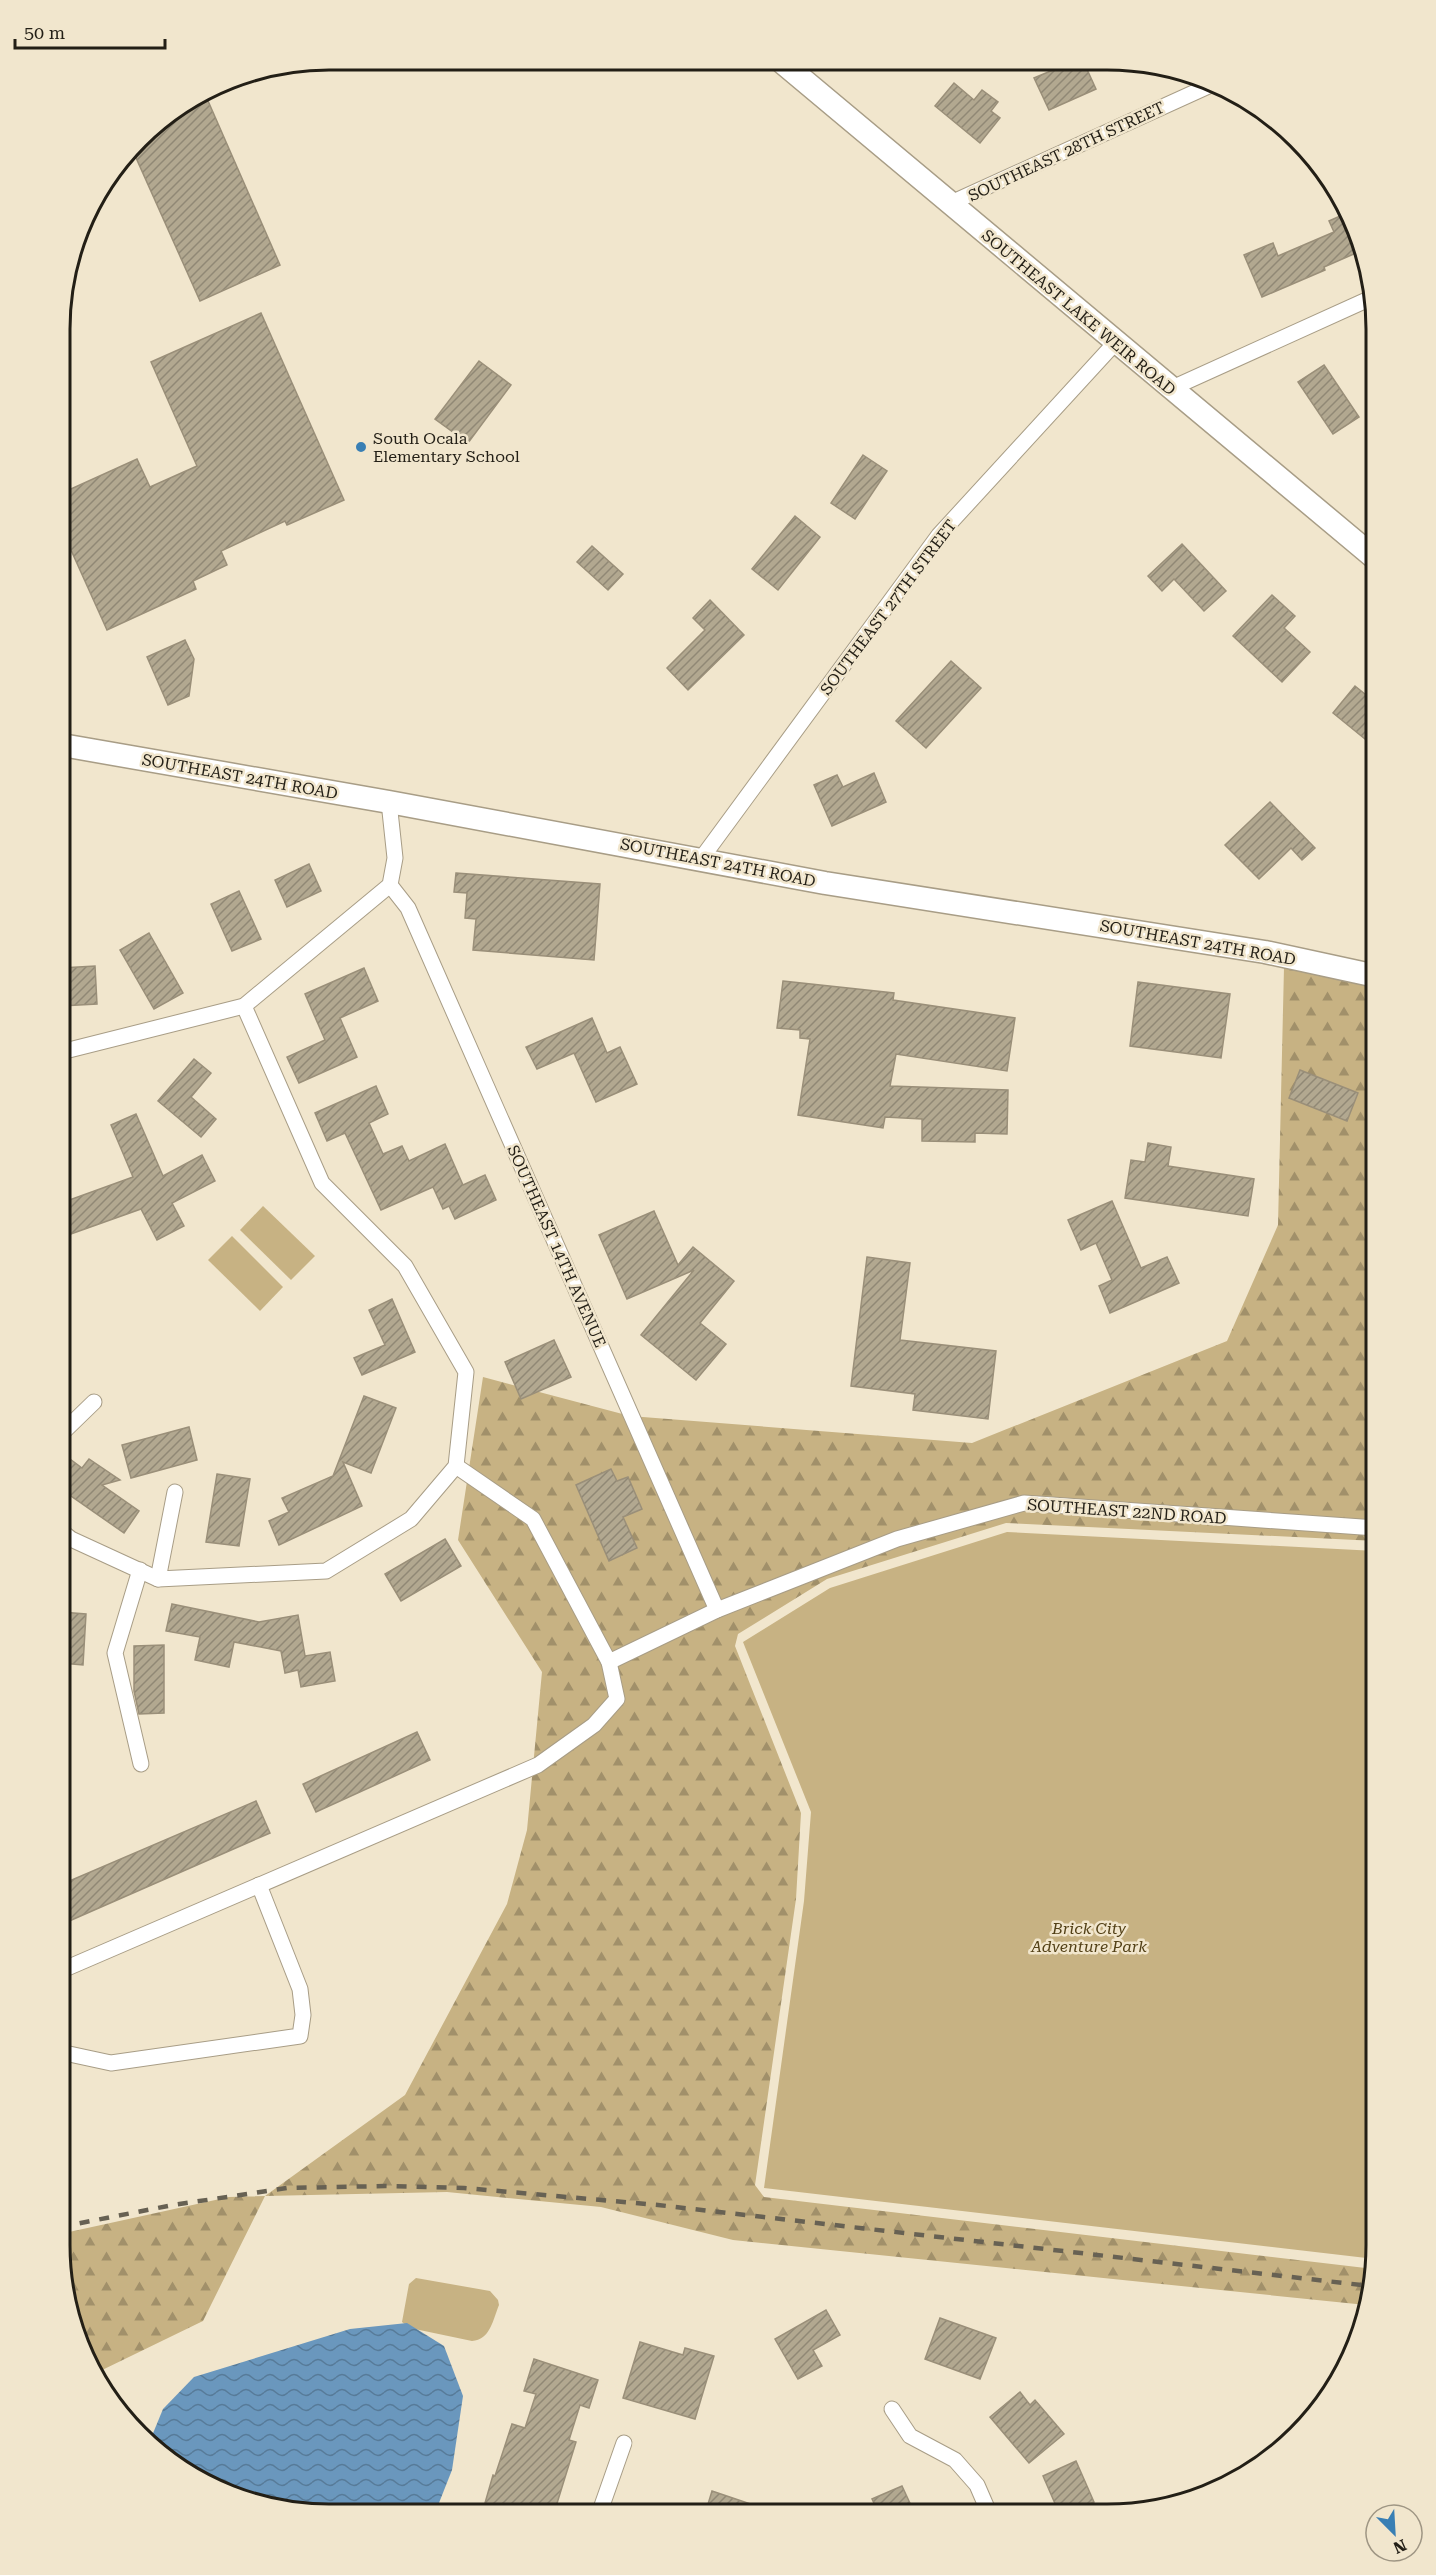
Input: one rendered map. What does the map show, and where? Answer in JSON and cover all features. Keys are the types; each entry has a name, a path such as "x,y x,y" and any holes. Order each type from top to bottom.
{"street":[{"name":"SOUTHEAST LAKE WEIR ROAD","path":"791,70 1366,551"},
{"name":"SOUTHEAST 28TH STREET","path":"951,203 1203,89"},
{"path":"1170,389 1364,301"},
{"name":"SOUTHEAST 27TH STREET","path":"701,858 939,535 1115,343"},
{"name":"SOUTHEAST 24TH ROAD","path":"70,746 701,858 825,883 1265,952 1366,974"},
{"path":"70,1050 243,1006 390,885 395,858 389,802"},
{"name":"SOUTHEAST 14TH AVENUE","path":"390,885 408,908 717,1610"},
{"path":"70,1538 158,1578 326,1571 411,1519 456,1466 466,1372 405,1266 322,1183 243,1006"},
{"path":"70,1425 94,1402"},
{"path":"70,1967 538,1765 594,1725 617,1699 609,1662 533,1519 456,1466"},
{"path":"158,1578 175,1492"},
{"name":"SOUTHEAST 22ND ROAD","path":"609,1662 717,1610 897,1539 1024,1503 1366,1527"},
{"path":"140,1570 115,1653 141,1764"},
{"path":"70,2054 111,2064 300,2036 303,2015 300,1989 259,1885"},
{"path":"892,2409 910,2436 955,2460 977,2485 985,2504"},
{"path":"603,2504 624,2443"}],"green space":[{"path":"1284,967 1366,985 1366,1541 1006,1523 827,1579 738,1634 735,1646 801,1813 796,1899 755,2185 764,2197 1364,2268 1359,2304 733,2240 601,2207 447,2192 265,2196 405,2095 507,1904 527,1830 542,1672 458,1540 483,1377 630,1416 972,1443 1227,1341 1278,1225"},
{"path":"263,1206 315,1256 291,1280 240,1230"},
{"path":"232,1236 283,1287 260,1311 208,1260"},
{"name":"Brick City Adventure Park","path":"1007,1532 1366,1550 1365,2258 764,2188 804,1901 811,1812 743,1642 830,1588"},
{"path":"265,2196 203,2321 102,2370 84,2329 75,2296 70,2232 229,2197"},
{"path":"416,2278 490,2291 498,2300 499,2305 487,2333 478,2340 472,2341 410,2328 402,2322 409,2284"}],"water":[{"path":"407,2323 444,2346 463,2396 452,2470 439,2504 313,2504 262,2496 230,2485 200,2470 152,2434 163,2409 194,2377 350,2329"}],"building":[{"path":"1053,70 1087,70 1096,89 1049,110 1034,78"},
{"path":"954,83 974,100 982,90 998,102 991,111 1000,118 980,143 935,106"},
{"path":"208,101 280,265 200,301 136,158 172,124"},
{"path":"1340,216 1354,254 1324,267 1325,270 1262,297 1244,255 1273,243 1278,256 1334,232 1329,221"},
{"path":"261,313 344,500 287,525 285,521 221,551 227,565 193,581 196,589 107,630 70,548 70,489 137,459 150,487 197,466 151,362"},
{"path":"479,361 511,385 468,443 435,419"},
{"path":"1324,365 1359,417 1333,434 1298,382"},
{"path":"863,455 887,471 855,519 831,503"},
{"path":"795,516 820,537 778,590 752,569"},
{"path":"1182,544 1226,591 1204,611 1174,579 1162,591 1148,576"},
{"path":"592,546 623,574 608,590 577,562"},
{"path":"1272,595 1295,616 1284,628 1310,652 1282,682 1233,636"},
{"path":"710,600 744,635 688,690 667,668 705,630 693,618"},
{"path":"185,640 194,659 189,696 168,705 147,657"},
{"path":"951,661 981,688 926,748 896,721"},
{"path":"1355,686 1366,695 1366,740 1333,713"},
{"path":"874,773 886,802 832,826 814,785 837,775 843,787"},
{"path":"1270,802 1315,848 1302,860 1291,848 1259,879 1225,845"},
{"path":"309,864 321,891 287,907 275,880"},
{"path":"456,873 600,884 594,960 473,950 476,919 465,918 467,893 454,892"},
{"path":"239,891 261,939 232,951 211,904"},
{"path":"149,933 183,993 154,1009 120,950"},
{"path":"95,966 97,1004 70,1006 70,967"},
{"path":"364,968 378,1001 340,1018 357,1057 299,1083 287,1057 325,1040 305,994"},
{"path":"783,981 894,993 893,1000 1015,1018 1007,1071 896,1054 890,1086 1008,1090 1007,1134 975,1133 975,1142 922,1141 922,1119 885,1117 883,1128 798,1115 810,1039 800,1038 800,1030 777,1028"},
{"path":"1138,982 1230,994 1221,1058 1130,1046"},
{"path":"592,1018 607,1053 620,1047 637,1084 596,1102 574,1053 537,1069 526,1047"},
{"path":"194,1059 211,1073 191,1097 216,1119 201,1137 158,1101"},
{"path":"1300,1070 1358,1093 1347,1121 1289,1098"},
{"path":"376,1086 388,1114 369,1123 383,1154 402,1146 409,1161 445,1144 463,1185 485,1175 496,1200 455,1219 449,1206 443,1209 433,1187 381,1210 345,1133 327,1141 315,1113"},
{"path":"136,1114 163,1176 202,1155 215,1181 172,1203 184,1226 157,1240 141,1209 70,1234 70,1200 133,1177 111,1125"},
{"path":"1148,1143 1171,1147 1168,1166 1254,1179 1248,1216 1125,1198 1131,1160 1145,1162"},
{"path":"1112,1201 1141,1268 1167,1257 1179,1283 1110,1313 1099,1286 1112,1280 1096,1243 1081,1250 1068,1220"},
{"path":"654,1211 678,1265 693,1247 734,1281 700,1323 726,1344 696,1380 641,1335 694,1270 627,1299 599,1235"},
{"path":"867,1257 910,1263 900,1340 996,1351 988,1419 913,1410 915,1394 851,1386"},
{"path":"392,1299 415,1352 362,1375 354,1358 385,1345 369,1310"},
{"path":"554,1340 571,1377 521,1399 505,1362"},
{"path":"364,1396 396,1408 371,1473 343,1462 362,1506 279,1545 269,1521 289,1512 282,1498 333,1476"},
{"path":"189,1427 197,1460 131,1478 122,1445"},
{"path":"70,1459 82,1468 89,1459 120,1480 102,1485 139,1511 124,1533 70,1495"},
{"path":"611,1469 617,1481 628,1477 642,1509 623,1517 637,1548 609,1561 576,1485"},
{"path":"217,1474 250,1479 239,1546 206,1542"},
{"path":"445,1539 461,1566 401,1601 385,1574"},
{"path":"172,1604 259,1622 298,1615 305,1656 330,1652 335,1681 301,1687 298,1670 285,1673 281,1651 234,1642 229,1667 195,1660 200,1637 166,1631"},
{"path":"70,1613 86,1614 83,1665 70,1664"},
{"path":"164,1645 164,1713 139,1714 134,1691 134,1646"},
{"path":"417,1732 430,1760 316,1812 303,1784"},
{"path":"256,1801 270,1833 70,1921 70,1881"},
{"path":"826,2310 840,2335 813,2350 822,2366 798,2379 775,2339"},
{"path":"940,2318 996,2338 980,2379 925,2359"},
{"path":"640,2342 683,2355 685,2348 714,2356 695,2419 623,2398"},
{"path":"534,2359 598,2380 589,2408 580,2405 569,2440 576,2442 557,2504 485,2503 512,2424 525,2428 536,2394 524,2391"},
{"path":"1020,2392 1030,2405 1035,2400 1064,2434 1029,2463 990,2417"},
{"path":"1076,2461 1094,2502 1055,2504 1043,2476"},
{"path":"902,2486 910,2504 874,2504 872,2499"},
{"path":"712,2491 750,2504 708,2504"}],"railway":[{"path":"70,2225 173,2205 287,2188 385,2186 464,2188 658,2205 1362,2285"}],"place":[{"name":"South Ocala Elementary School","path":"361,447"}]}
